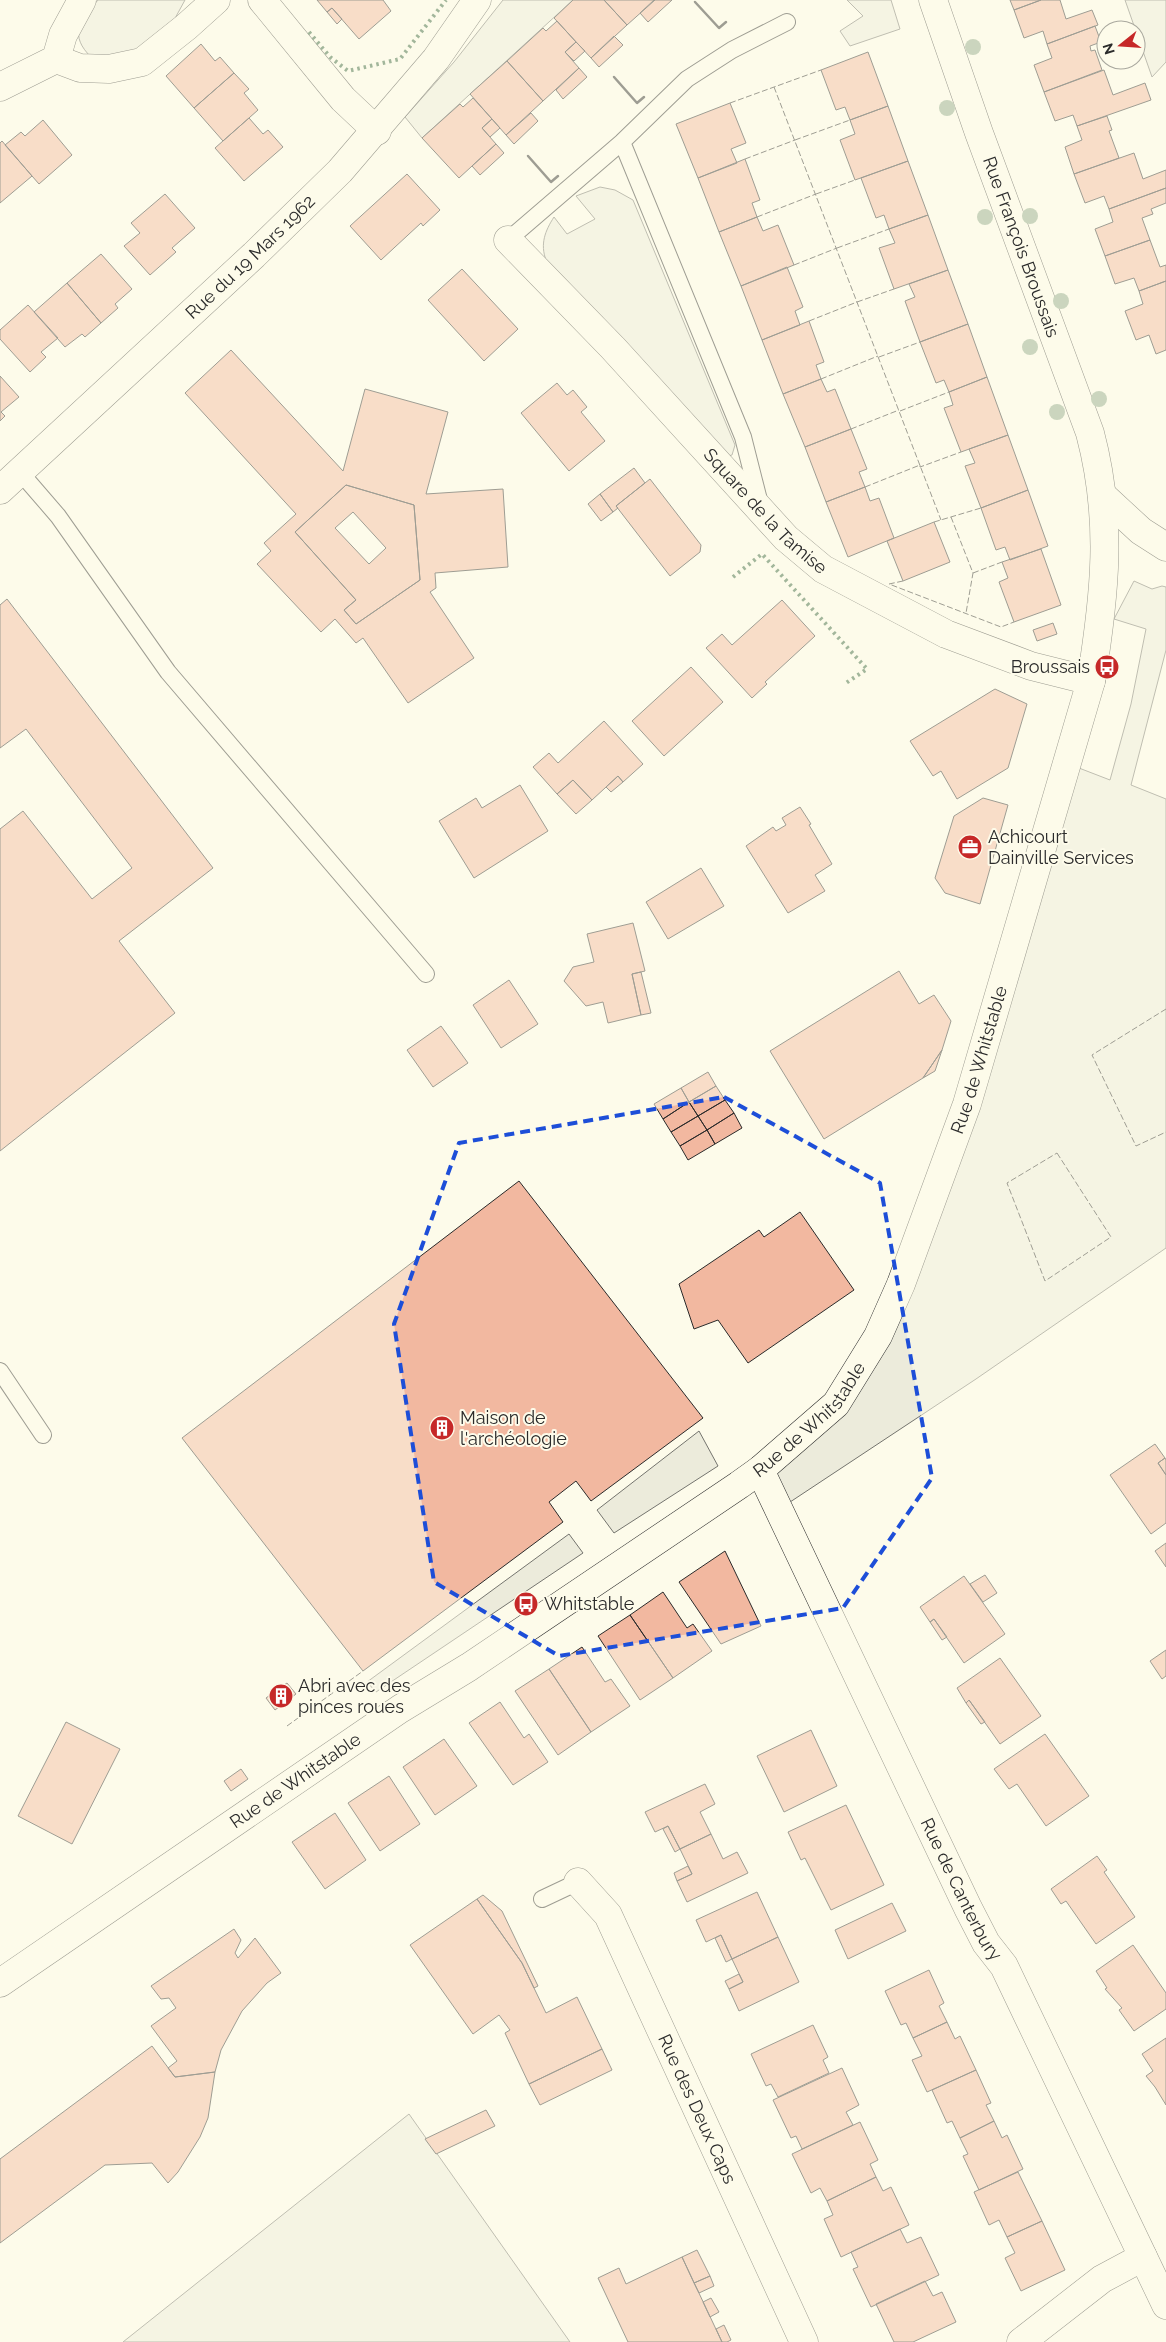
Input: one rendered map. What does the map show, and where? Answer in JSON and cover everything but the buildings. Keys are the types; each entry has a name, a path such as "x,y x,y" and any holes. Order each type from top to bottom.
{"street":[{"path":"56,59 63,35 82,0"},
{"path":"0,87 56,59 80,68 109,69 142,62 216,0"},
{"path":"262,0 343,100 376,131"},
{"name":"Rue du 19 Mars 1962","path":"0,490 254,255 340,171 436,59 476,0"},
{"name":"Rue François Broussais","path":"933,0 979,133 1090,433 1098,462 1102,495"},
{"name":"Square de la Tamise","path":"508,240 613,348 786,538 823,569 946,634 1031,666 1091,681"},
{"path":"1102,495 1141,532 1166,547"},
{"name":"Rue de Whitstable","path":"0,1983 400,1709 470,1667 760,1470 836,1404 878,1336 901,1284 967,1104 1091,681 1101,616 1106,549 1102,495"},
{"name":"Rue de Canterbury","path":"760,1470 968,1908 986,1943 1004,1966 1166,2305"},
{"name":"Rue des Deux Caps","path":"578,1882 608,1915 804,2342"},
{"path":"1021,2342 1102,2279 1143,2258"}],"lane":[{"path":"508,240 622,142 688,79 732,50 788,22"},
{"path":"622,142 743,437 762,510"},
{"path":"20,472 58,516 168,672 426,974"},
{"path":"0,1372 43,1435"},
{"path":"542,1900 578,1882"}],"highlighted area":[{"path":"724,1097 880,1183 932,1478 843,1608 559,1656 434,1582 394,1324 459,1143"}],"shaded area":[{"path":"98,0 185,0 173,22 133,54 92,58 80,42 79,28 86,15"},
{"path":"503,0 573,0 422,138 405,117 454,62"},
{"path":"847,0 891,0 900,29 850,46 840,31 863,16"},
{"path":"1125,0 1166,0 1166,62 1152,77 1146,60 1146,20 1132,20"},
{"path":"600,187 615,190 633,200 735,445 732,455 724,457 546,260 543,248 544,238 554,217 567,234 595,219 576,196"},
{"path":"1134,581 1152,589 1162,586 1166,587 1166,650 1131,785 1166,799 1166,1248 976,1379 778,1510 760,1470 878,1336 1066,763 1110,780 1131,704 1146,629 1114,619"},
{"path":"699,1431 718,1466 614,1533 597,1510"},
{"path":"569,1534 583,1553 376,1692 367,1682"},
{"path":"409,2114 570,2342 123,2342"}],"hedge":[{"path":"309,32 330,57 348,71 400,59 446,0"},
{"path":"733,577 762,554 867,669 846,683"}],"fence":[{"path":"730,103 821,70"},
{"path":"774,87 941,520"},
{"path":"795,140 850,120"},
{"path":"745,159 795,140"},
{"path":"816,194 855,180"},
{"path":"757,217 816,194"},
{"path":"837,248 889,229"},
{"path":"794,265 837,248"},
{"path":"857,302 894,289"},
{"path":"809,321 857,302"},
{"path":"879,357 920,342"},
{"path":"821,379 878,356"},
{"path":"900,411 949,392"},
{"path":"851,429 899,410"},
{"path":"865,487 920,465 920,467 961,452"},
{"path":"934,522 981,508"},
{"path":"951,517 973,573 966,613"},
{"path":"973,573 1002,562"},
{"path":"903,581 889,584 1001,627 1014,622"},
{"path":"1166,1009 1092,1055 1136,1146 1166,1132"},
{"path":"1057,1153 1111,1237 1045,1281 1007,1183 1057,1153"},
{"path":"287,1726 363,1671"}],"wall":[{"path":"695,2 719,28 726,22"},
{"path":"614,77 637,103 644,97"},
{"path":"528,156 551,182 558,176"}],"place":[{"name":"Broussais","path":"1107,667"},
{"name":"Achicourt Dainville Services","path":"970,847"},
{"name":"Maison de l'archéologie","path":"442,1428"},
{"name":"Whitstable","path":"526,1604"},
{"name":"Abri avec des pinces roues","path":"281,1696"}]}
